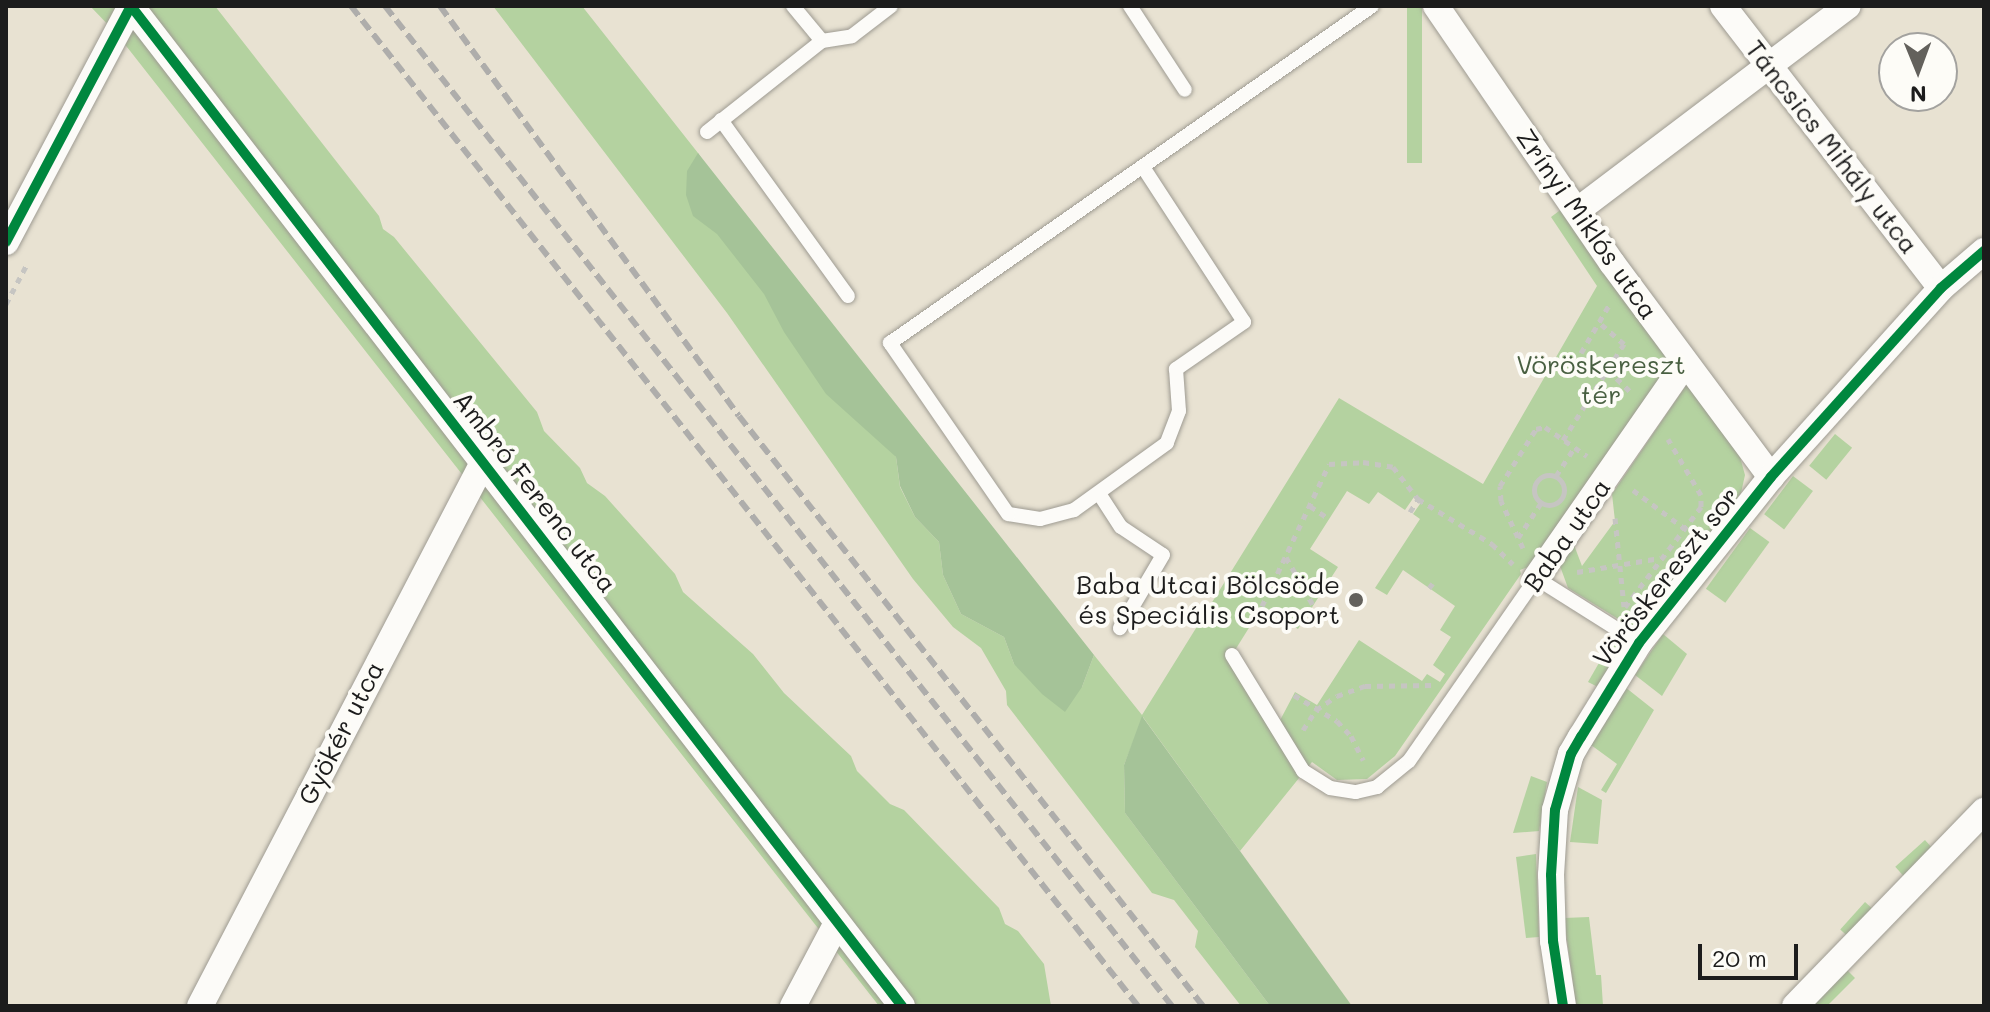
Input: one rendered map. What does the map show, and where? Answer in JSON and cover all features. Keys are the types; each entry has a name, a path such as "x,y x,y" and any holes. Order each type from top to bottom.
{"street":[{"path":"6,242 131,6"},
{"name":"Ambró Ferenc utca","path":"131,6 902,1006"},
{"name":"Zrínyi Miklós utca","path":"1436,6 1612,263 1771,477"},
{"name":"Táncsics Mihály utca","path":"1723,6 1941,288"},
{"path":"1578,210 1848,6"},
{"name":"Vöröskereszt sor","path":"1563,1006 1553,928 1551,875 1555,810 1571,754 1639,643 1771,477 1941,288 1984,251"},
{"name":"Baba utca","path":"1528,574 1610,473 1685,364"},
{"name":"Gyökér utca","path":"200,1006 484,461"},
{"path":"1795,1006 1984,811"},
{"path":"793,1006 837,923"}],"lane":[{"path":"793,6 822,41"},
{"path":"707,132 822,41 852,36 891,6"},
{"path":"1130,6 1185,90"},
{"path":"1143,167 1244,322 1176,369 1179,411 1167,443 1100,495 1074,510 1040,519 1008,514 890,343 1372,6"},
{"path":"721,120 848,296"},
{"path":"1100,495 1121,527 1163,555 1120,628"},
{"path":"1528,574 1639,643"},
{"name":"Baba utca","path":"1232,655 1303,771 1330,788 1356,792 1377,787 1409,761 1447,706 1528,574"}],"path":[{"path":"1581,353 1609,304"},
{"path":"1563,440 1624,344 1599,322"},
{"path":"1608,370 1652,412 1701,495 1701,507 1612,626"},
{"path":"1528,574 1518,538 1501,501 1500,486 1536,429 1545,427"},
{"path":"1556,476 1575,447"},
{"path":"1262,606 1329,464 1363,462 1393,467 1418,499 1492,544 1528,574 1660,558"},
{"path":"1610,473 1624,608"},
{"path":"1546,475 1556,476 1563,483 1563,497 1555,504 1541,503 1534,489 1537,480 1546,475"},
{"path":"1410,512 1418,499"},
{"path":"1518,538 1541,503"},
{"path":"1310,506 1329,519"},
{"path":"1286,557 1313,605"},
{"path":"1301,734 1316,710 1337,696 1365,686 1430,686 1440,682"},
{"path":"1294,695 1344,729 1363,760"}],"green space":[{"path":"90,6 215,6 379,216 383,229 394,237 537,412 544,431 580,468 587,483 605,496 675,574 683,592 753,654 784,693 851,756 857,771 890,804 904,810 999,908 1005,924 1018,931 1044,964 1051,1006 879,1006 116,33"},
{"name":"Vöröskereszt tér","path":"493,6 582,6 698,153 896,457 900,487 915,517 939,542 943,575 961,614 1004,637 1014,664 1082,687 1094,655 1142,715 1339,398 1483,484 1597,286 1551,217 1563,208 1672,366 1531,566 1520,570 1521,574 1395,756 1367,779 1337,780 1312,762 1240,851 1143,717 1124,765 1125,813 1270,1006 1241,1006 1195,947 1198,931 1174,900 1152,893 1007,705 1006,691 981,648 953,627 913,579 727,313","holes":["1347,491 1369,504 1378,492 1405,510 1414,497 1422,501 1413,514 1420,519 1375,588 1387,595 1403,570 1455,606 1440,630 1451,637 1433,665 1445,674 1440,682 1427,674 1422,681 1359,640 1317,705 1295,692 1277,726 1232,655 1262,607 1298,629 1338,567 1310,549"]},
{"path":"1407,6 1422,6 1422,163 1407,163"},
{"path":"698,153 1094,655 1082,687 1065,712 1042,694 1014,664 1004,637 961,614 943,575 939,542 915,517 900,486 896,457 826,394 784,332 764,294 717,234 693,216 686,195 687,171"},
{"path":"1687,384 1740,457 1745,475 1741,493 1636,630 1568,588 1560,566 1574,545 1582,566 1615,521 1612,494"},
{"path":"1835,434 1852,448 1826,480 1809,466"},
{"path":"1793,476 1813,491 1784,529 1764,514"},
{"path":"1750,528 1769,542 1725,603 1706,589"},
{"path":"1663,634 1687,654 1662,696 1635,675"},
{"path":"1611,642 1622,649 1598,687 1588,682"},
{"path":"1625,687 1654,710 1606,793 1601,790 1617,764 1591,745"},
{"path":"1142,716 1352,1006 1270,1006 1125,813 1124,765"},
{"path":"1531,776 1547,782 1539,831 1513,833"},
{"path":"1578,787 1602,800 1598,844 1570,842"},
{"path":"1925,840 1933,849 1903,876 1895,867"},
{"path":"1536,854 1539,937 1526,938 1516,857"},
{"path":"1865,902 1875,911 1850,938 1840,929"},
{"path":"1589,917 1596,975 1601,975 1603,1006 1576,1006 1564,918"},
{"path":"1847,970 1855,978 1827,1006 1812,1006"}],"railway":[{"path":"351,6 1138,1006"},
{"path":"385,6 1172,1006"},
{"path":"440,6 739,416 1203,1006"}],"cycle path":[{"path":"6,242 131,6 902,1006"},
{"path":"1563,1006 1553,941 1551,875 1555,810 1571,754 1639,643 1771,477 1941,288 1984,251"}],"place":[{"name":"Baba Utcai Bölcsöde és Speciális Csoport","path":"1356,600"}]}
